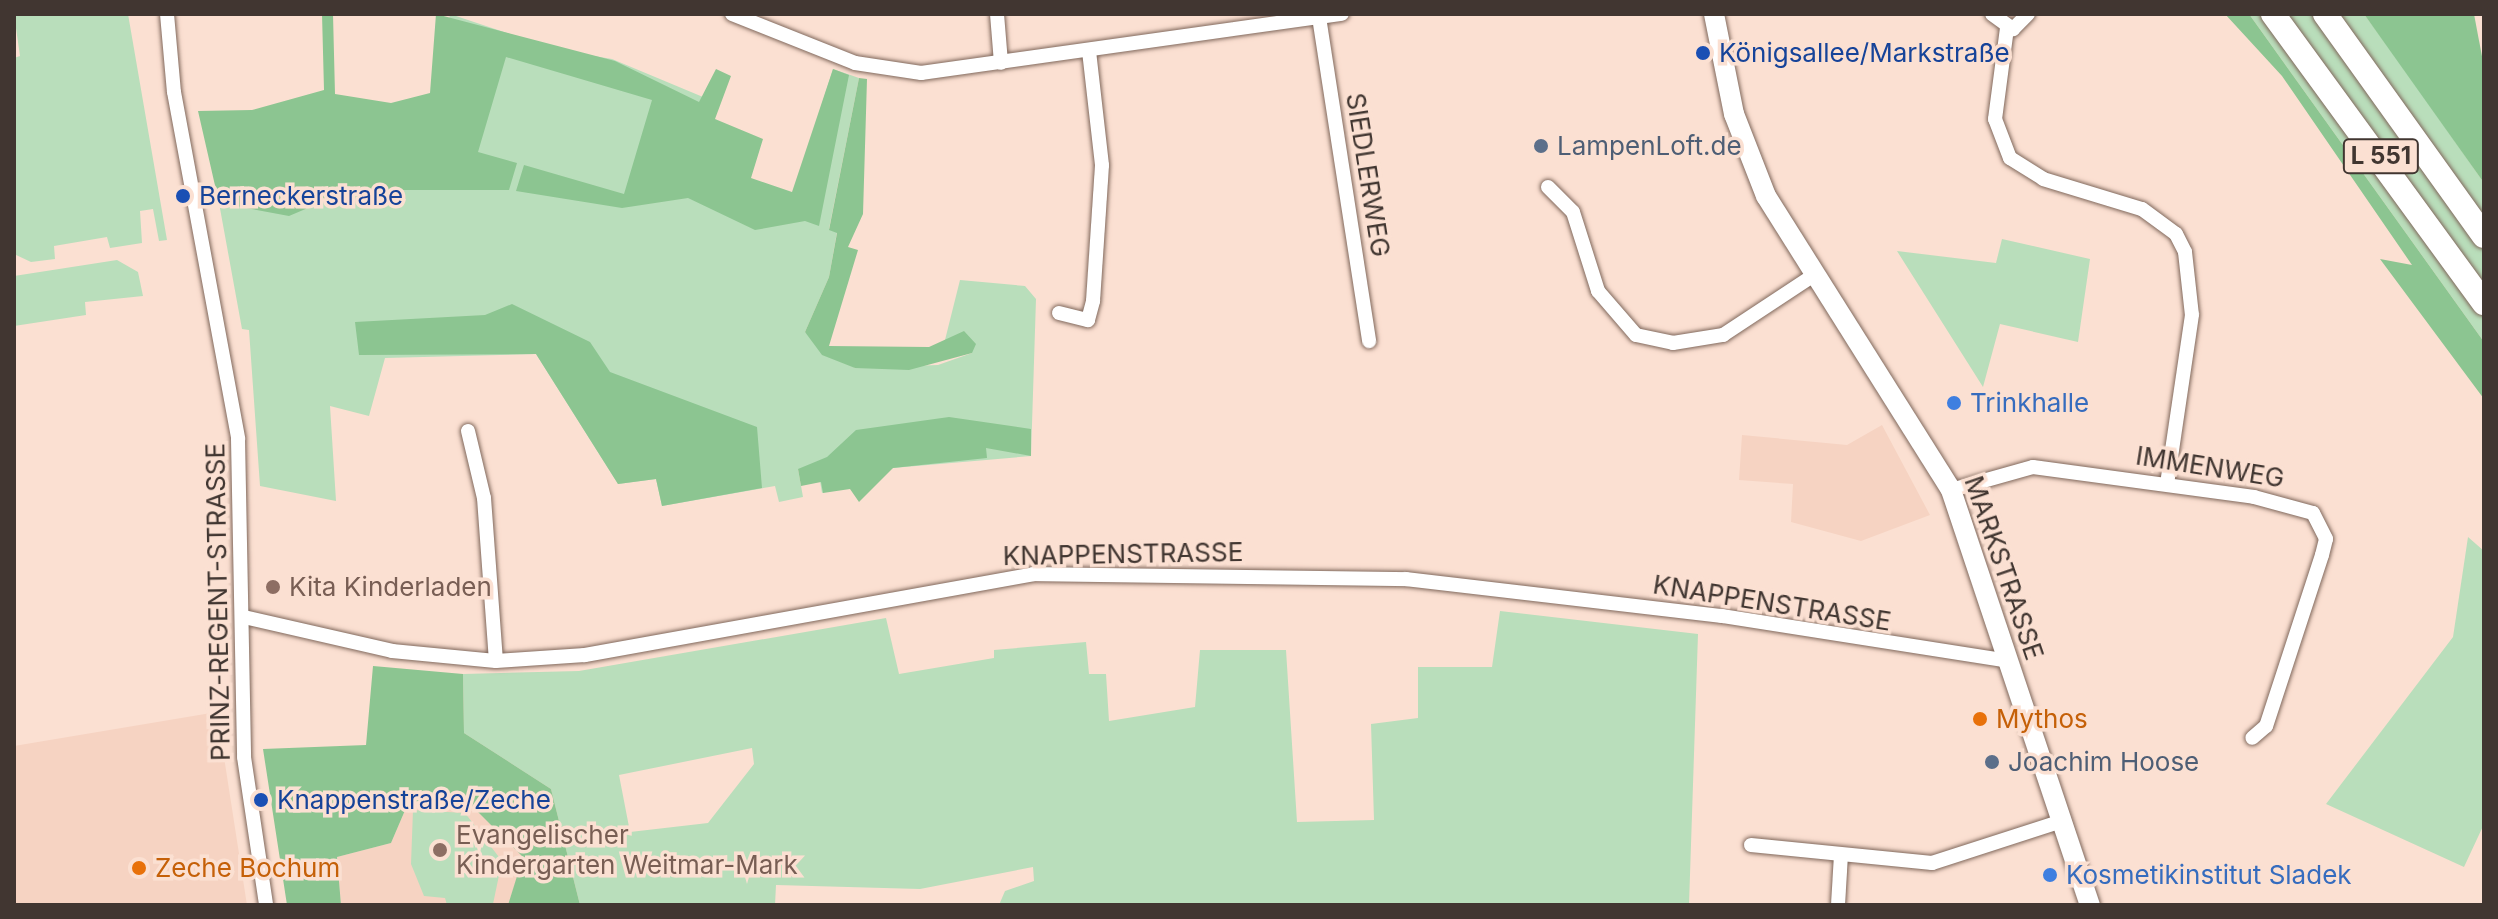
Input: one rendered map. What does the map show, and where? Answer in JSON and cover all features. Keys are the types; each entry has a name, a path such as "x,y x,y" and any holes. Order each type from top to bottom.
{"main road":[{"name":"MARKSTRASSE","path":"1714,14 1747,154 1814,275 1951,490 2090,905"},
{"name":"L 551","path":"2273,14 2484,303"},
{"name":"L 551","path":"2325,14 2484,236"}],"street":[{"name":"PRINZ-REGENT-STRASSE","path":"167,14 174,92 238,439 244,617 244,757 266,905"},
{"path":"997,14 1001,63"},
{"path":"736,15 873,68 921,73 1342,14"},
{"path":"1992,14 2007,28"},
{"path":"2028,14 2007,28 1995,119 2010,158 2043,179 2142,209 2176,234 2185,252 2192,315 2167,484"},
{"name":"SIEDLERWEG","path":"1319,17 1369,341"},
{"path":"1059,313 1088,320 1093,301 1102,147 1089,51"},
{"path":"1548,187 1573,212 1598,291 1622,325 1645,338 1673,343 1723,335 1814,275"},
{"path":"468,431 484,498 496,661"},
{"name":"IMMENWEG","path":"1951,490 2033,467 2167,484 2304,507 2322,525 2322,555 2266,726 2252,738"},
{"name":"KNAPPENSTRASSE","path":"244,617 392,651 496,661 585,655 963,584 1091,573 1431,580 2009,661"},
{"path":"1751,845 1841,855 1856,850 1932,863 2062,821"},
{"path":"1838,905 1841,855"}],"shaded area":[{"path":"1882,425 1930,515 1861,541 1791,522 1793,484 1739,480 1742,435 1847,445"},
{"path":"217,712 247,905 14,905 14,746"},
{"name":"Evangelischer Kindergarten Weitmar-Mark","path":"409,801 473,807 524,857 508,905 341,905 337,857 391,843"}],"green space":[{"path":"14,14 128,14 167,240 159,241 153,209 140,211 142,243 110,248 107,237 54,246 55,259 31,262 14,254 14,58 20,56"},
{"path":"322,14 333,14 335,94 391,103 430,93 436,14 615,61 699,102 716,69 731,76 715,119 763,139 751,178 792,192 833,69 849,75 819,226 805,221 755,230 688,198 622,208 516,191 524,165 624,194 652,100 506,57 478,152 517,163 509,190 393,190 329,199 289,216 219,203 198,111 252,110 324,90"},
{"path":"450,14 558,50 612,59 703,97 667,160 792,199 833,69 859,78 829,229 837,232 829,277 805,332 855,368 938,365 972,353 945,340 960,280 1025,286 1036,299 1031,456 893,468 822,493 820,481 798,469 803,497 779,502 775,486 662,506 656,479 618,484 536,354 385,358 369,416 330,406 336,501 260,486 249,330 242,329 219,203 242,207 432,147"},
{"path":"2225,14 2249,14 2484,342 2484,399 2380,259 2412,265 2282,76"},
{"path":"2249,14 2364,14 2398,60 2484,183 2484,342"},
{"path":"2364,14 2474,14 2484,67 2484,183"},
{"path":"859,78 867,79 863,214 848,247 858,250 829,346 929,347 964,331 976,344 972,353 909,370 855,368 822,355 805,332 829,277 837,233 829,230"},
{"path":"2002,239 2090,259 2078,342 2000,324 1983,387 1897,251 1996,263"},
{"path":"117,260 138,272 143,296 85,302 86,315 14,326 14,276"},
{"path":"512,304 590,342 610,372 757,427 762,488 662,506 656,479 618,484 536,354 359,355 355,322 485,315"},
{"path":"949,417 1031,429 1031,456 986,448 987,458 893,468 859,502 850,489 823,493 821,482 801,486 798,469 827,457 856,430"},
{"path":"2468,537 2484,551 2484,824 2464,867 2326,804 2453,637"},
{"path":"1500,611 1698,634 1689,905 999,905 1005,891 1034,881 1033,867 920,889 776,885 775,905 580,905 551,789 464,733 463,674 579,671 886,618 899,674 994,658 994,650 1086,642 1089,674 1106,674 1109,721 1195,707 1200,650 1286,650 1297,822 1374,820 1371,724 1418,718 1418,667 1492,667","holes":["752,748 754,764 708,823 630,832 619,775"]},
{"path":"373,666 463,674 464,733 551,789 580,905 508,905 523,857 473,807 409,801 391,843 337,857 341,905 287,905 263,749 366,745"},
{"path":"413,810 465,813 502,861 493,904 447,905 445,898 424,896 411,864"}],"place":[{"name":"Königsallee/Markstraße","path":"1703,53"},
{"name":"LampenLoft.de","path":"1541,146"},
{"name":"Berneckerstraße","path":"183,196"},
{"name":"Trinkhalle","path":"1954,403"},
{"name":"Kita Kinderladen","path":"273,587"},
{"name":"Mythos","path":"1980,719"},
{"name":"Joachim Hoose","path":"1992,762"},
{"name":"Knappenstraße/Zeche","path":"261,800"},
{"name":"Evangelischer Kindergarten Weitmar-Mark","path":"440,850"},
{"name":"Zeche Bochum","path":"139,868"},
{"name":"Kosmetikinstitut Sladek","path":"2050,875"}]}
